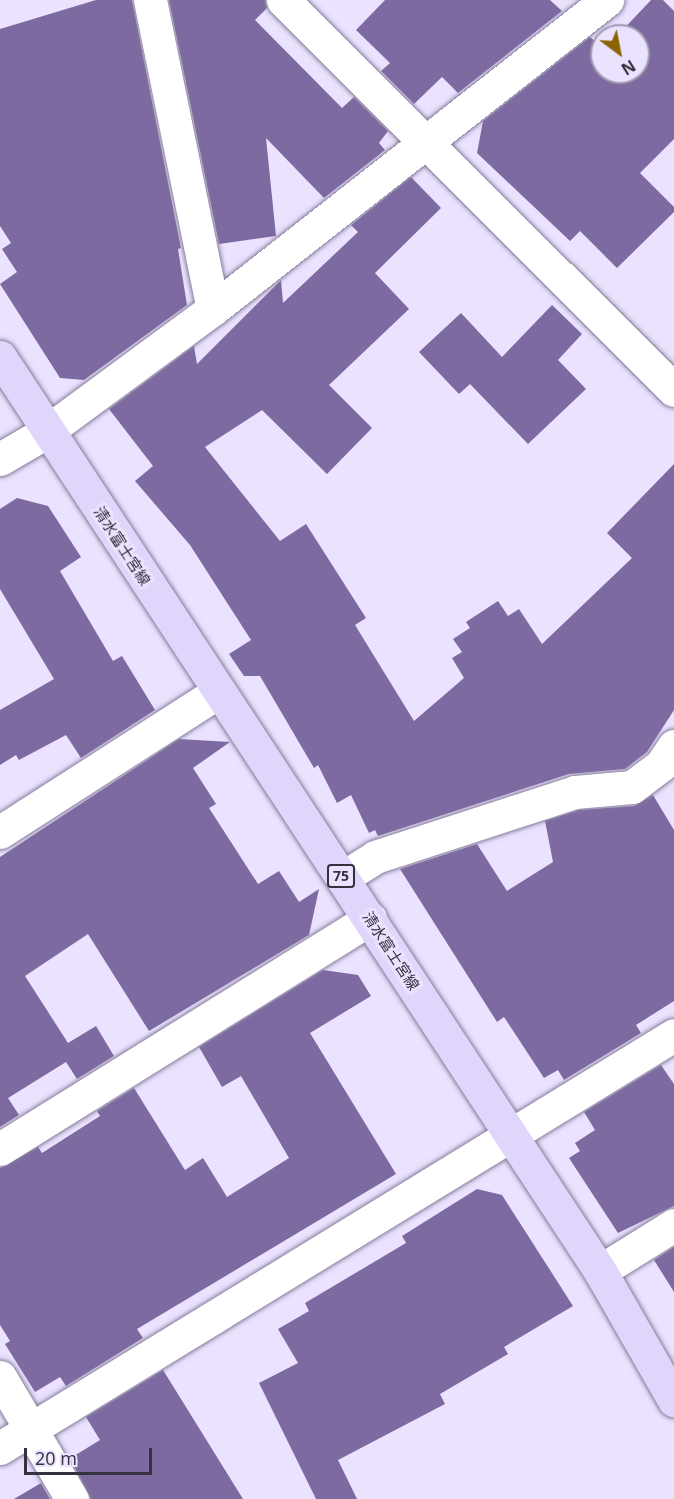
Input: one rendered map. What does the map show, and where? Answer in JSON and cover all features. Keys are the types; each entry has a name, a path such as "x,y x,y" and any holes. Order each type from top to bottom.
{"main road":[{"name":"清水富士宮線","path":"0,357 46,432 370,919 600,1271 674,1400"}],"street":[{"path":"150,0 213,309"},
{"path":"283,0 674,390"},
{"path":"0,459 46,432 213,309 428,143 607,0"},
{"path":"0,832 218,692"},
{"path":"342,878 375,858 575,792 632,787 661,765 674,746"},
{"path":"0,1149 370,919"},
{"path":"0,1448 674,1035"},
{"path":"600,1271 674,1225"},
{"path":"0,1377 72,1499"}],"building":[{"path":"96,0 132,0 181,248 178,249 187,305 84,380 60,378 0,284 17,272 2,249 11,243 0,226 0,29"},
{"path":"169,0 265,0 267,8 255,20 342,108 354,97 388,131 379,143 385,150 324,198 266,138 276,236 219,244"},
{"path":"385,0 550,0 562,11 458,93 442,77 414,104 381,71 390,63 356,30"},
{"path":"651,0 663,0 674,11 674,139 640,173 674,207 674,212 617,268 580,231 570,241 477,153 483,121 590,37 590,84 650,84 650,24 628,24"},
{"path":"411,177 441,208 375,273 409,309 329,385 372,428 327,474 262,410 205,447 280,541 306,524 366,618 355,625 414,721 464,678 452,658 462,652 453,639 470,628 466,622 498,601 508,616 519,609 542,644 632,558 607,533 674,464 674,710 647,752 625,769 569,774 378,836 375,830 369,833 351,795 337,803 318,765 314,768 260,676 244,676 229,654 251,640 190,545 135,481 153,466 109,409 194,346 197,364 281,280 283,303 358,232 351,225"},
{"path":"552,305 582,334 558,360 586,389 528,444 470,384 459,394 419,352 461,313 502,357"},
{"path":"17,498 48,506 81,557 60,571 113,661 122,656 155,710 81,758 66,735 19,760 16,755 0,765 0,710 54,679 0,589 0,509"},
{"path":"179,739 230,742 193,768 216,804 209,808 258,884 279,871 299,902 319,889 309,935 149,1031 88,934 25,976 68,1043 96,1026 114,1056 77,1079 66,1062 8,1098 19,1115 0,1127 0,857"},
{"path":"653,795 674,830 674,1001 636,1025 641,1033 564,1080 558,1070 544,1078 504,1017 497,1022 400,869 477,844 507,891 553,862 545,821 579,810 634,806"},
{"path":"323,970 358,975 371,996 310,1033 396,1174 137,1329 143,1338 66,1386 60,1377 35,1392 5,1344 10,1341 0,1325 0,1168 38,1147 42,1153 100,1116 97,1111 134,1088 185,1170 203,1158 227,1197 289,1158 241,1076 222,1087 199,1047"},
{"path":"661,1065 674,1084 674,1206 618,1233 569,1158 580,1151 575,1143 595,1130 584,1112"},
{"path":"477,1189 502,1195 573,1306 504,1347 508,1354 440,1394 445,1404 338,1460 357,1499 316,1499 259,1383 298,1363 278,1329 309,1311 305,1303 406,1243 402,1236"},
{"path":"674,1247 674,1292 654,1260"},
{"path":"163,1370 243,1499 91,1499 73,1464 78,1462 74,1456 100,1440 86,1417"},
{"path":"41,1483 50,1499 14,1499"}]}
